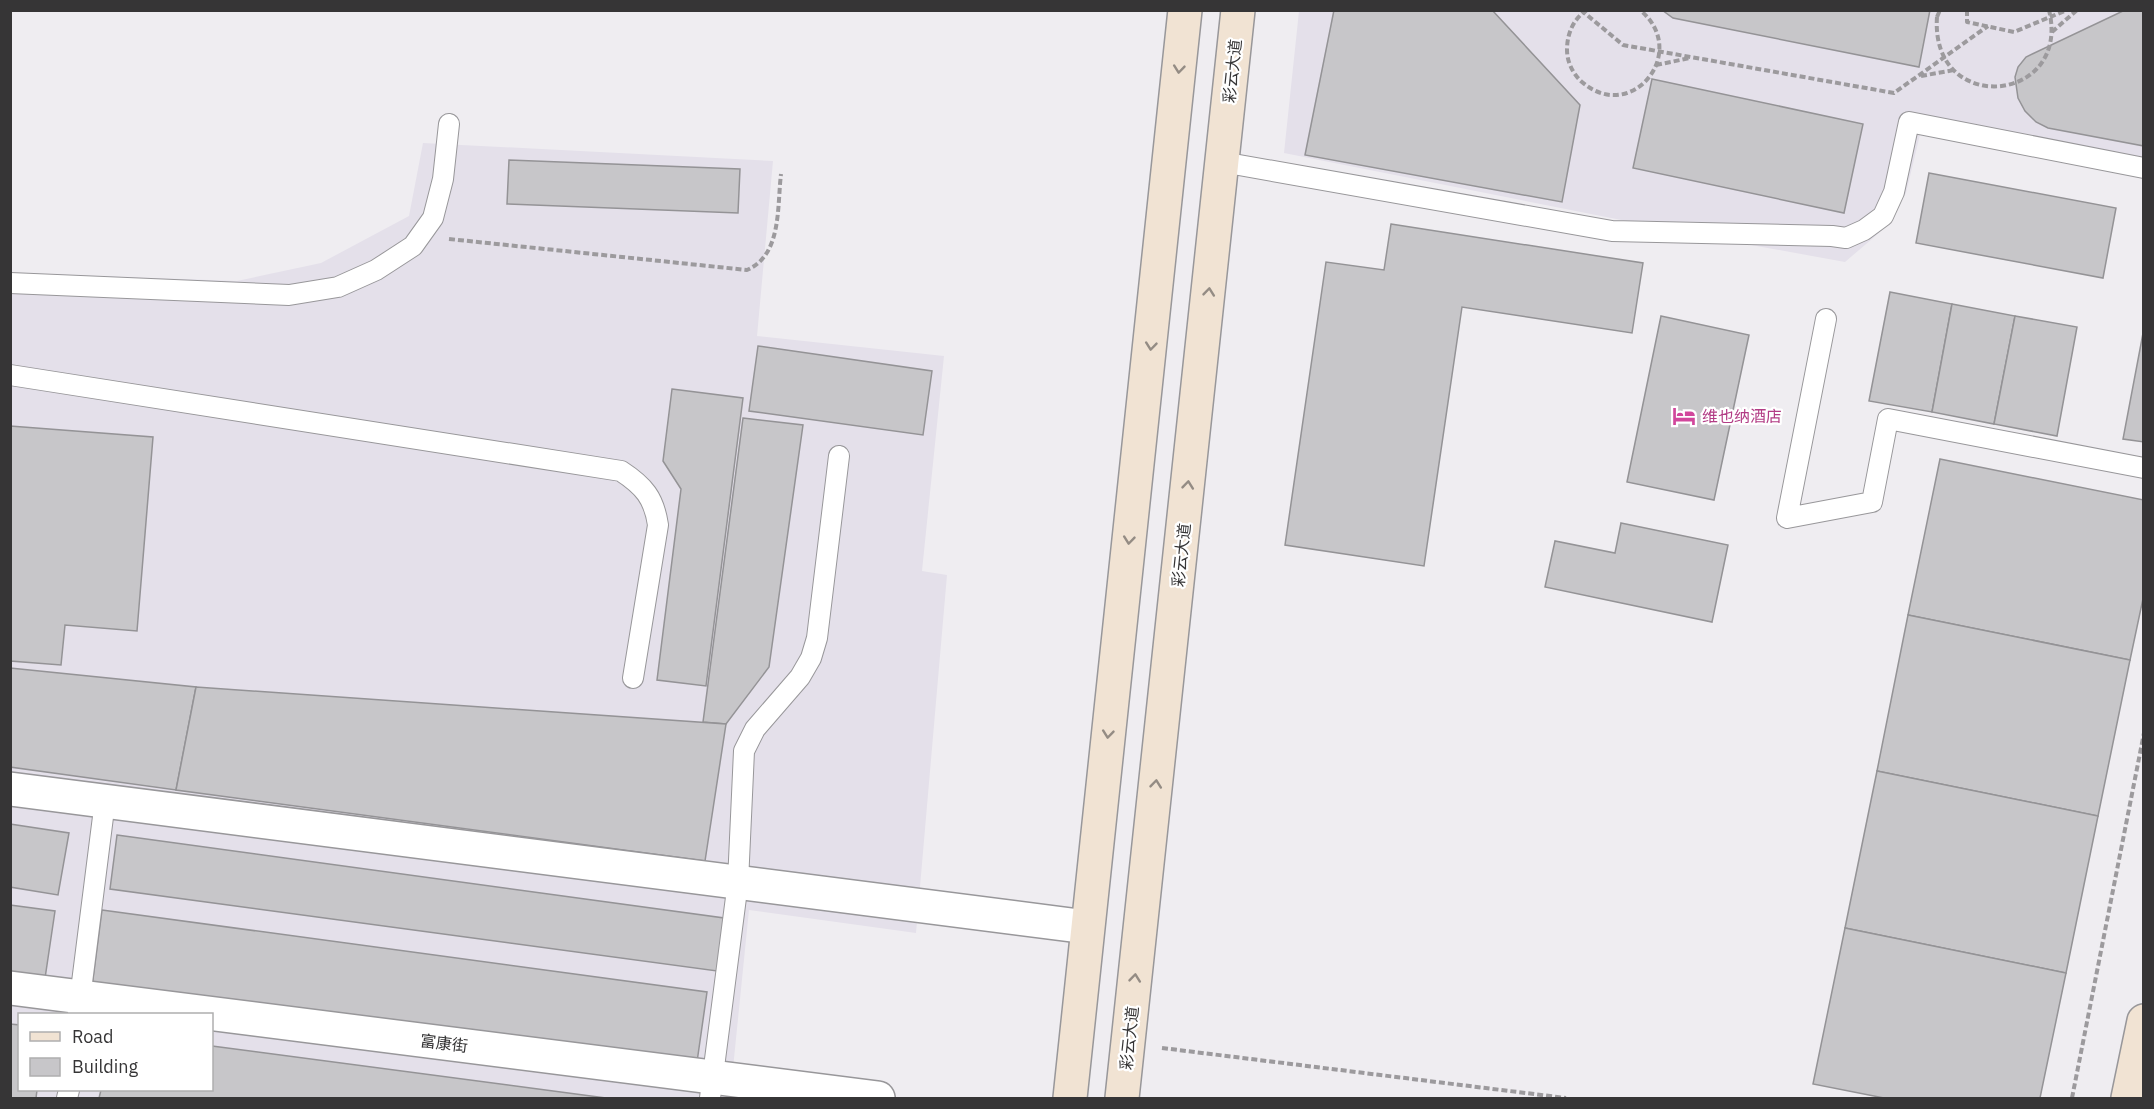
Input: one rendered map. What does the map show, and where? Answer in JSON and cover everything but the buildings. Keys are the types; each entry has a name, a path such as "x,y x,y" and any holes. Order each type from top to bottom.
{"main road":[{"path":"1070,1098 1185,10"},
{"name":"彩云大道","path":"1122,1098 1238,10"},
{"path":"2128,1098 2144,1021"}],"street":[{"path":"10,789 1087,927"},
{"name":"富康街","path":"10,988 79,1006 133,1013"},
{"name":"富康街","path":"213,1023 712,1088 878,1098"}],"lane":[{"path":"1222,162 1612,231 1846,238 1864,231 1883,216 1894,192 1909,122 2144,168"},
{"path":"10,283 289,295 338,286 376,270 413,246 434,218 443,179 449,123"},
{"path":"1826,319 1787,518 1872,502 1888,419 2144,468"},
{"path":"10,375 621,471 638,482 648,494 656,508 658,525 633,678"},
{"path":"712,1088 738,882 744,751 755,729 800,677 811,658 817,638 839,456"},
{"path":"79,1006 105,801"}],"path":[{"path":"1581,10 1623,45 1894,93 1988,26"},
{"path":"1587,10 1573,25 1567,39 1567,54 1571,68 1579,80 1590,89 1604,94 1618,95 1633,91 1645,83 1654,71 1659,58 1660,43 1656,29 1648,16 1640,10"},
{"path":"1940,10 1936,33 1940,50 1948,64 1959,76 1974,84 1990,88 2022,81 2036,70 2046,57 2052,32 2049,10"},
{"path":"1968,10 1967,22 2014,32 2067,10"},
{"path":"2052,32 2077,10"},
{"path":"1656,65 1694,57"},
{"path":"1918,76 1954,70"},
{"path":"420,236 747,270 757,265 772,247 780,174"},
{"path":"2072,1098 2144,733"},
{"path":"1128,1044 1566,1098"}],"shaded area":[{"path":"1299,11 2143,11 2143,161 1924,118 1906,193 1879,233 1845,262 1284,153"},
{"path":"423,143 773,161 757,336 944,356 922,571 947,575 916,933 749,910 730,1098 11,1098 11,273 237,281 321,263 409,216"}],"place":[{"name":"维也纳酒店","path":"1684,416"}]}
